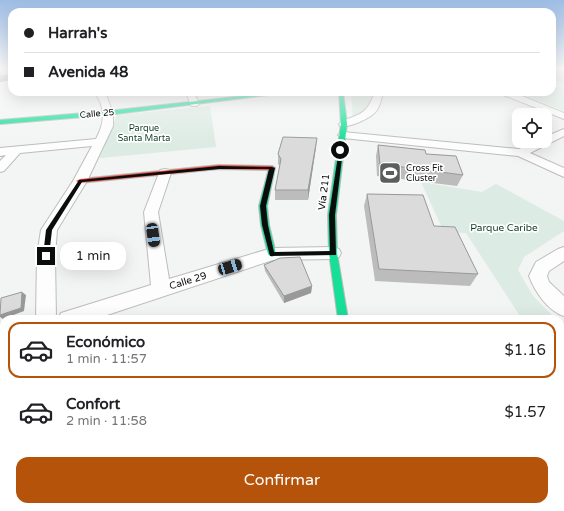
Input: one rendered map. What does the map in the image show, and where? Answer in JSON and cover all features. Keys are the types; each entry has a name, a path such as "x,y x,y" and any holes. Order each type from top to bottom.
{"street":[{"path":"46,315 46,256 49,230 80,181 108,126 108,113 102,96"},
{"path":"191,96 194,104"},
{"name":"Calle 25","path":"0,122 108,113 258,96"},
{"name":"Vía 211","path":"340,96 343,130 332,215 333,253 342,315"},
{"path":"343,130 373,109 377,96"},
{"path":"514,96 564,116"},
{"path":"343,130 521,154 564,173"},
{"path":"521,154 564,132"},
{"path":"0,152 100,142"},
{"path":"0,168 16,151"},
{"path":"80,181 219,167 272,168 263,206 265,225 272,254"},
{"path":"161,289 151,212 165,173"},
{"name":"Calle 29","path":"80,315 272,254 333,253"},
{"path":"564,253 542,267 538,276 542,286 564,308"}],"green space":[{"path":"556,93 564,93 564,111 527,96 556,96"},
{"path":"351,96 372,96 368,109 353,119"},
{"name":"Parque Santa Marta","path":"210,106 216,147 100,158 117,115"},
{"name":"Parque Caribe","path":"421,182 482,192 496,184 564,221 564,231 524,257 518,270 533,296 552,315 519,315 466,233 444,232"}],"building":[{"path":"283,137 317,138 308,190 275,190 281,159 278,154"},
{"path":"378,145 425,150 426,154 456,156 463,175 380,164"},
{"path":"367,194 423,195 434,226 455,227 478,274 379,269"},
{"path":"300,257 312,286 284,296 264,265 280,258"},
{"path":"22,292 21,308 0,315 1,298"}],"traffic: fast":[{"path":"0,122 108,113 255,96"},
{"path":"341,96 344,124 332,215 333,253 342,315"},
{"path":"272,168 263,206 265,225 272,254"}],"traffic: jam":[{"path":"80,181 219,167 272,168"}],"place":[{"name":"Cross Fit Cluster","path":"390,173"}],"route":[{"path":"46,256 49,230 80,181 219,167 272,168 263,206 265,225 272,254 333,253 332,215 340,150"}]}
